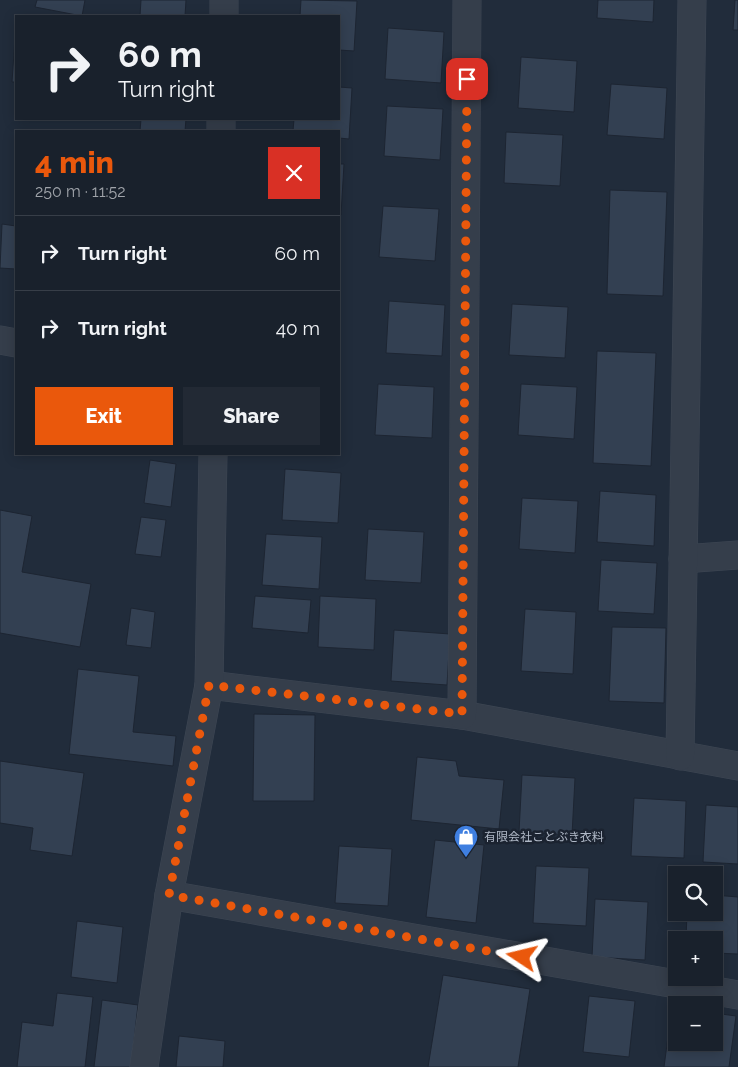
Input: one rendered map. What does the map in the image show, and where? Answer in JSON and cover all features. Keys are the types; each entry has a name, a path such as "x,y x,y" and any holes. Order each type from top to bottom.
{"street":[{"path":"224,0 224,15"},
{"path":"462,714 467,0"},
{"path":"680,756 692,0"},
{"path":"0,340 15,343"},
{"path":"144,1067 169,895 209,685 213,455"},
{"path":"683,559 738,555"},
{"path":"209,685 462,714 738,766"},
{"path":"169,895 738,995"}],"building":[{"path":"37,0 85,0 82,15 35,7"},
{"path":"141,0 186,0 185,15 140,15"},
{"path":"301,0 357,1 354,51 340,50 340,15 300,15"},
{"path":"598,0 654,0 653,22 597,18"},
{"path":"735,0 738,0 738,30 733,30"},
{"path":"388,28 444,32 441,83 385,79"},
{"path":"15,38 15,82 12,82"},
{"path":"521,57 577,61 574,112 518,108"},
{"path":"611,84 667,88 664,139 607,135"},
{"path":"340,87 352,88 349,139 340,138 340,130 293,130 294,120 340,120"},
{"path":"387,106 443,109 440,160 384,156"},
{"path":"141,120 186,120 185,130 140,130"},
{"path":"506,132 563,135 560,186 504,183"},
{"path":"340,164 344,164 341,215"},
{"path":"610,190 667,192 663,296 607,294"},
{"path":"383,206 439,209 435,261 379,257"},
{"path":"2,224 15,226 15,269 0,268"},
{"path":"389,301 445,305 442,356 386,353"},
{"path":"512,304 568,307 565,358 509,355"},
{"path":"597,351 656,353 651,466 593,463"},
{"path":"378,384 434,387 432,438 375,435"},
{"path":"521,384 577,387 574,439 518,435"},
{"path":"150,460 176,464 171,507 144,503"},
{"path":"285,469 341,473 338,523 282,520"},
{"path":"600,491 656,495 654,546 597,542"},
{"path":"522,498 578,501 575,553 519,549"},
{"path":"0,510 32,516 22,572 91,584 80,647 0,633"},
{"path":"141,517 166,520 161,557 135,554"},
{"path":"368,529 424,532 421,583 365,580"},
{"path":"266,534 322,537 319,589 262,585"},
{"path":"601,560 657,563 654,614 598,611"},
{"path":"255,596 311,600 308,633 252,628"},
{"path":"320,596 376,599 374,650 318,647"},
{"path":"131,608 155,612 151,648 126,645"},
{"path":"525,609 576,612 573,674 521,671"},
{"path":"612,627 666,628 664,703 609,701"},
{"path":"394,630 450,634 447,685 391,681"},
{"path":"78,669 139,676 133,732 176,736 173,766 69,754"},
{"path":"254,714 315,715 314,801 253,801"},
{"path":"417,757 456,761 459,776 504,780 499,829 411,820"},
{"path":"0,761 84,773 72,856 30,850 33,828 0,823"},
{"path":"522,775 575,778 572,835 519,832"},
{"path":"634,798 686,801 684,858 631,856"},
{"path":"706,805 738,807 738,864 703,862"},
{"path":"435,840 484,845 476,923 426,917"},
{"path":"339,846 392,849 388,906 335,903"},
{"path":"536,866 589,868 586,926 533,923"},
{"path":"723,896 738,897 738,954 723,953 723,931 686,931 687,921 723,921"},
{"path":"595,899 648,902 645,960 592,957"},
{"path":"77,921 123,927 117,983 71,977"},
{"path":"443,975 530,989 518,1067 428,1067"},
{"path":"57,993 93,997 85,1067 17,1067 22,1022 53,1026"},
{"path":"589,996 635,1001 629,1057 583,1052"},
{"path":"102,1000 138,1005 131,1067 94,1067"},
{"path":"723,1014 736,1016 729,1067 664,1067 668,1037 668,1051 723,1051"},
{"path":"179,1036 225,1041 223,1067 176,1067"}],"place":[{"name":"有限会社ことぶき衣料","path":"466,858"}],"route":[{"path":"467,79 462,714 209,685 169,895 522,957"}]}
